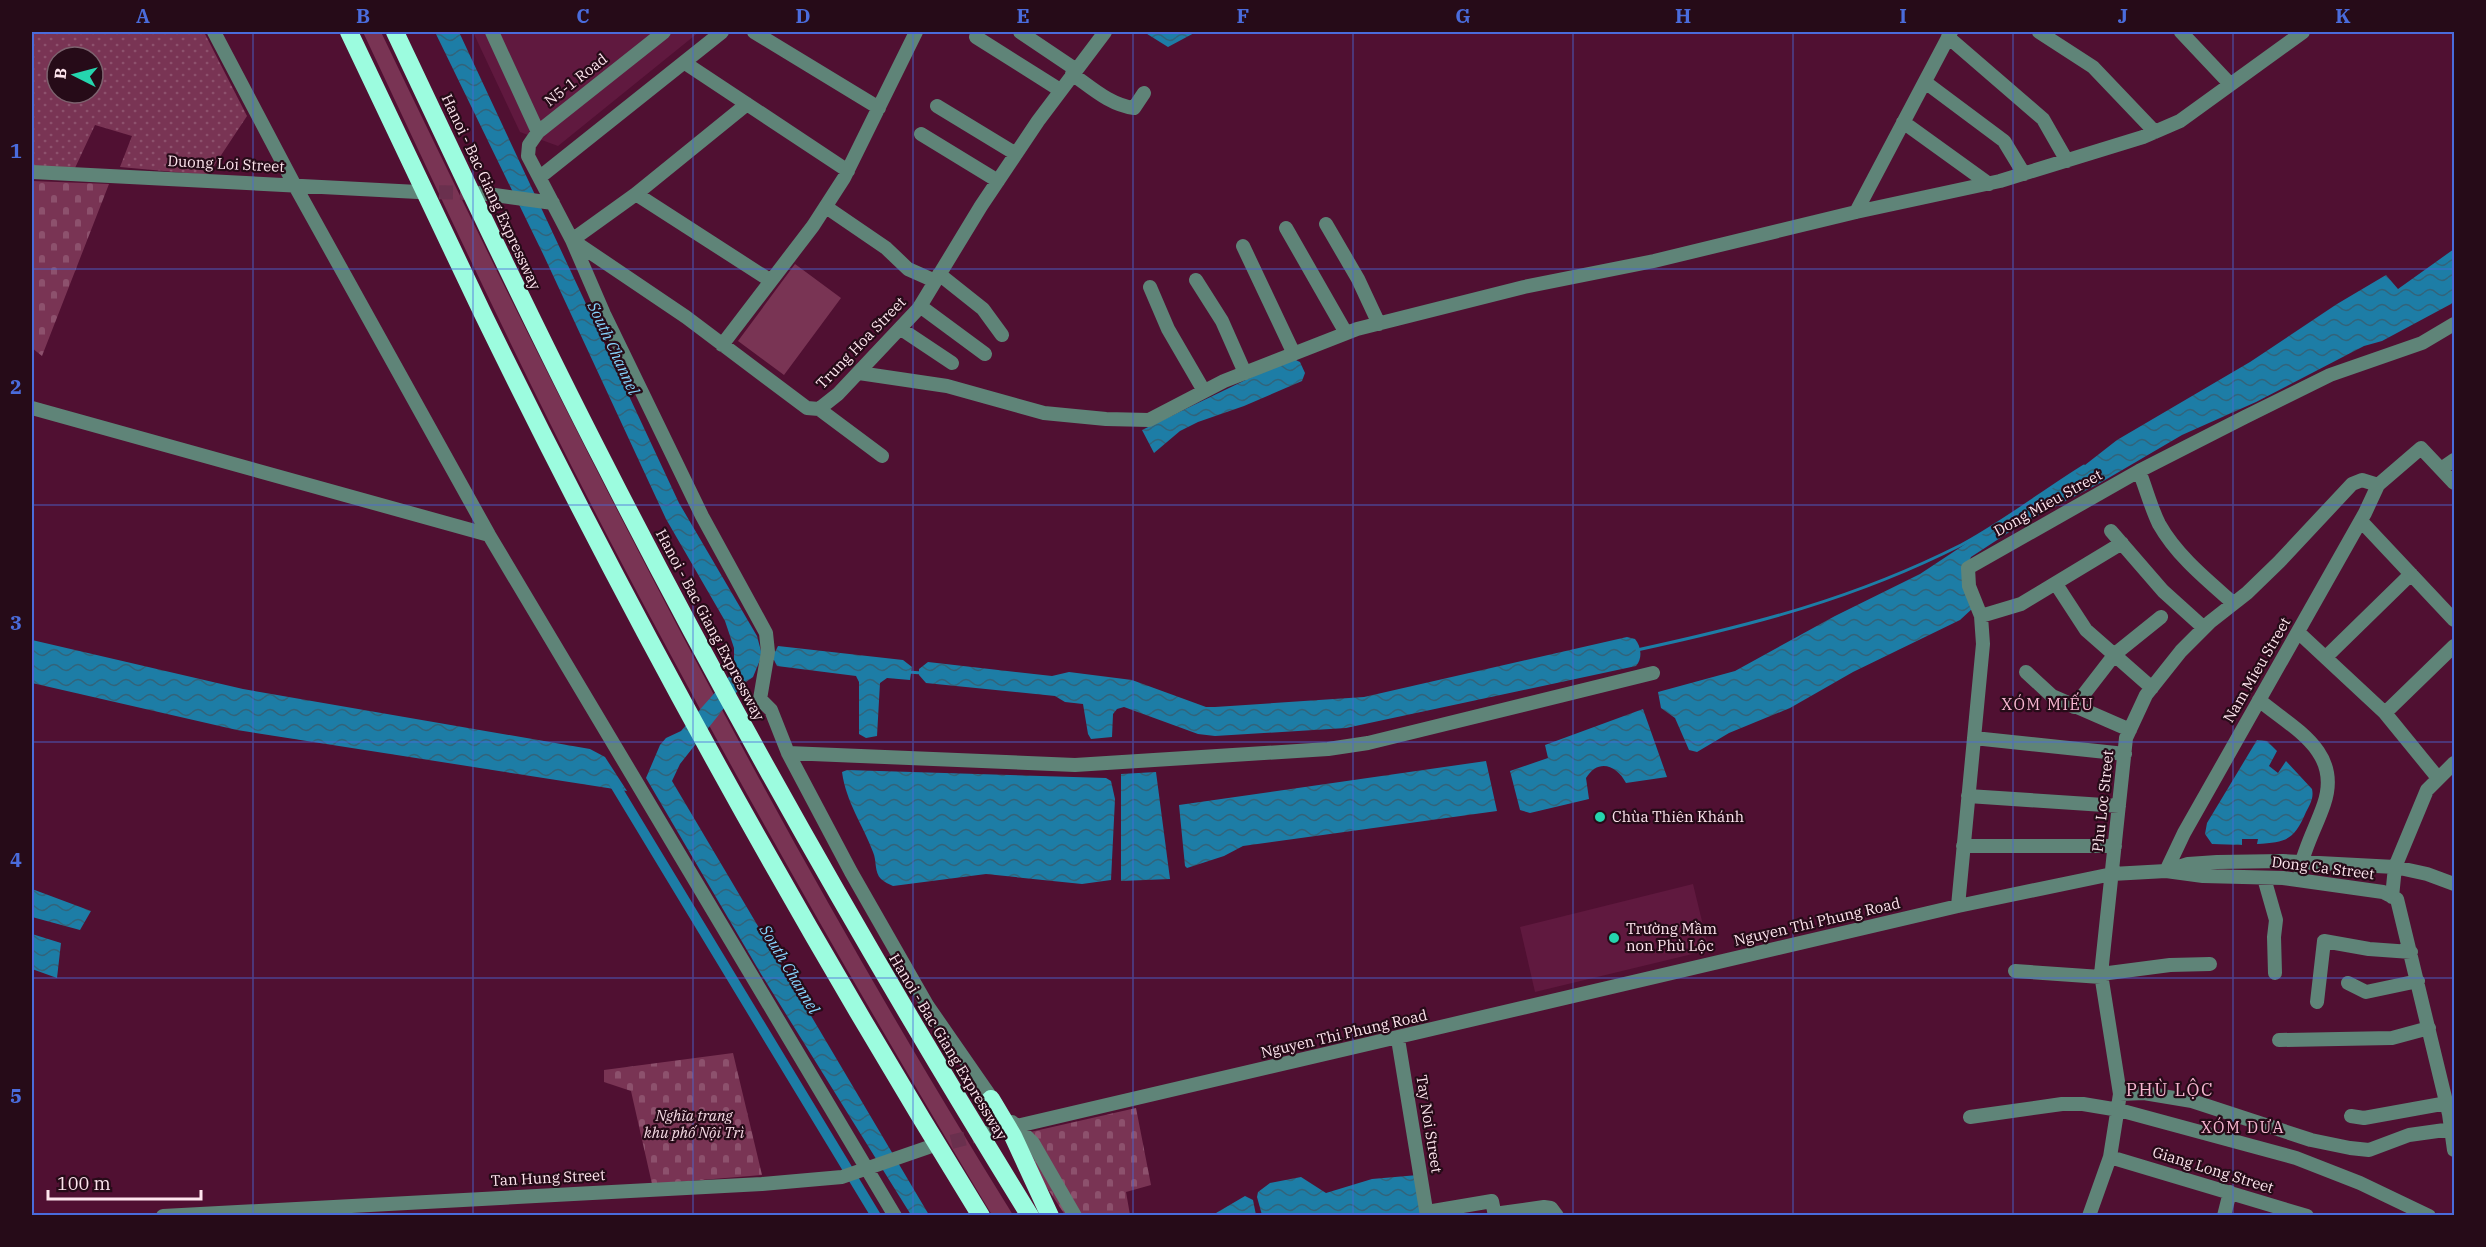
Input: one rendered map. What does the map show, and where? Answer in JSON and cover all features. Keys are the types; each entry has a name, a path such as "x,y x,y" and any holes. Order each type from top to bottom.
{"highway":[{"path":"349,32 482,312 689,713 793,902 888,1064 981,1215"},
{"name":"Hanoi - Bac Giang Expressway","path":"395,32 519,293 610,476 732,706 911,1023 1030,1215"},
{"path":"991,1099 1012,1127 1050,1215"}],"street":[{"path":"214,32 294,184 489,535 896,1215"},
{"path":"492,32 538,132"},
{"name":"N5-1 Road","path":"538,132 664,32"},
{"path":"540,177 723,32"},
{"path":"754,32 879,108"},
{"path":"722,345 826,207 848,171 916,32"},
{"path":"1020,32 1114,104 1134,108 1143,93"},
{"name":"Trung Hoa Street","path":"538,132 527,151 572,240 722,345 807,408 819,409 859,373 902,329 920,306 1016,154 1103,32"},
{"path":"2039,32 2093,67 2155,132"},
{"path":"2181,32 2230,84"},
{"path":"859,373 947,386 1044,413 1106,419 1149,420 1245,373 1346,333 1524,287 1654,261 1856,212 1989,184 2155,132 2180,122 2299,33"},
{"path":"1856,212 1950,34 2043,119 2067,161"},
{"path":"976,37 1060,90"},
{"path":"685,63 848,171"},
{"path":"1925,82 2004,141 2024,174"},
{"path":"747,104 636,194 572,240 604,314 702,516 766,633 768,652 759,696 771,710 788,753 850,872 927,1005 991,1099"},
{"path":"937,106 1016,154"},
{"path":"1903,122 1989,184"},
{"path":"921,134 998,181"},
{"name":"Duong Loi Street","path":"32,172 418,192"},
{"path":"487,193 553,204"},
{"path":"636,194 771,281"},
{"path":"826,207 886,248 908,269 937,278 983,309 1002,335"},
{"path":"1326,224 1358,279 1379,324"},
{"path":"1286,228 1346,333"},
{"path":"1243,246 1293,354"},
{"path":"1196,280 1222,321 1245,373"},
{"path":"1150,287 1168,329 1204,392"},
{"path":"920,306 986,354"},
{"name":"Dong Mieu Street","path":"1958,906 1982,662 1981,616 1968,579 1968,570 1971,565 2139,471 2330,375 2422,343 2454,324"},
{"path":"902,329 952,363"},
{"path":"32,408 489,535"},
{"path":"819,409 882,456"},
{"path":"2378,485 2421,447 2454,483"},
{"path":"2441,469 2454,460"},
{"path":"2139,471 2157,521 2166,536 2200,574 2234,603"},
{"name":"Phu Loc Street","path":"2089,1215 2110,1156 2119,1110 2120,1094 2101,976 2125,754 2130,730 2152,688 2204,628 2279,562 2352,484 2362,480 2378,485"},
{"name":"Nam Mieu Street","path":"2166,872 2184,833 2361,521 2378,485"},
{"path":"2361,521 2454,620"},
{"path":"2111,531 2163,591 2204,628"},
{"path":"1981,616 2021,604 2122,543"},
{"path":"2326,657 2411,574"},
{"path":"2056,584 2086,630 2152,688"},
{"path":"2074,706 2115,654 2161,617"},
{"path":"2298,632 2385,713 2439,778"},
{"path":"2385,713 2454,646"},
{"path":"2026,672 2052,696 2130,730"},
{"path":"788,753 1075,765 1328,749 1368,743 1653,673"},
{"path":"2259,700 2319,750 2328,765 2325,801 2301,862 2298,880"},
{"path":"1974,738 2125,754"},
{"path":"2120,1094 2144,1093 2192,1101 2311,1140 2360,1149 2369,1150 2409,1135 2453,1138 2402,909 2397,900 2392,897 2395,867 2427,790 2454,763"},
{"path":"1968,796 2119,806"},
{"path":"1964,846 2115,846"},
{"name":"Nguyen Thi Phung Road","path":"983,1134 1958,906 2112,874 2166,872 2188,864 2301,862 2395,867 2427,874 2454,884"},
{"name":"Dong Ca Street","path":"2166,872 2298,880 2383,892 2392,897"},
{"path":"2264,878 2276,920 2275,973"},
{"path":"2317,1002 2324,941 2369,949 2411,952"},
{"path":"2015,971 2101,976 2170,965 2210,964"},
{"path":"2348,983 2366,992 2418,981"},
{"path":"2279,1040 2392,1038 2428,1028"},
{"name":"Tay Noi Street","path":"1398,1038 1427,1214"},
{"path":"2351,1116 2364,1118 2447,1103"},
{"path":"1970,1117 2062,1104 2083,1104 2119,1110 2296,1158 2360,1183 2429,1215"},
{"path":"1012,1127 1033,1143 1076,1215"},
{"name":"Tan Hung Street","path":"163,1215 276,1212 762,1184 842,1177 869,1170 929,1148"},
{"name":"Giang Long Street","path":"2110,1156 2307,1215"},
{"path":"2224,1215 2230,1192"},
{"path":"1427,1214 1492,1202 1495,1215 1544,1207 1551,1208 1557,1215"}],"shaded area":[{"path":"473,32 699,32 558,146 520,132"},
{"name":"Trường Mầm non Phù Lộc","path":"1693,884 1709,950 1535,992 1520,927"}],"green space":[{"path":"32,32 204,32 247,116 208,175 120,167 132,136 95,125 75,168 32,166"},
{"path":"363,32 381,32 604,484 760,780 926,1071 1013,1215 992,1215 844,965 655,627 546,415"},
{"path":"32,181 109,184 42,356 32,348"},
{"path":"795,264 841,298 784,375 738,341"},
{"name":"Nghĩa trang khu phố Nội Trì","path":"733,1053 762,1175 652,1184 631,1091 604,1082 604,1070"},
{"path":"1136,1108 1151,1185 1126,1192 1130,1215 1065,1215 1013,1136"}],"water":[{"name":"South Channel","path":"435,32 459,32 679,503 757,636 761,651 775,652 778,646 903,660 912,667 910,680 887,678 880,683 877,736 866,738 859,734 859,682 856,676 777,666 774,660 760,660 753,677 743,684 680,764 672,781 929,1215 911,1215 761,974 646,778 660,745 666,738 681,731 734,671 734,648 725,621 666,519 544,256"},
{"path":"1144,32 1196,32 1168,47"},
{"path":"2454,249 2454,301 2451,304 2382,341 2364,346 2256,402 2182,435 2100,483 2020,525 1971,557 1968,564 1973,608 1960,620 1853,672 1790,708 1729,733 1697,752 1689,750 1675,718 1661,708 1658,692 1735,671 1835,616 1920,574 2085,465 2117,440 2250,362 2337,304 2386,275 2398,289"},
{"path":"1291,358 1300,362 1305,373 1302,381 1244,406 1198,422 1180,431 1154,453 1142,430"},
{"path":"1627,637 1635,639 1639,645 1640,659 1636,666 1346,728 1215,736 1198,734 1124,707 1117,709 1113,714 1112,737 1091,739 1088,734 1083,704 1065,702 1055,696 926,683 919,675 919,669 928,662 1052,676 1069,672 1132,680 1206,707 1215,707 1364,697"},
{"path":"32,640 243,689 590,749 605,757 627,791 237,730 32,683"},
{"path":"1643,709 1667,777 1626,783 1613,768 1602,766 1596,768 1586,778 1589,799 1530,813 1520,810 1510,771 1548,758 1545,745"},
{"path":"2257,740 2267,741 2277,751 2269,766 2278,773 2286,761 2312,789 2310,804 2298,829 2288,838 2257,844 2258,839 2242,839 2242,845 2212,844 2205,834 2207,823"},
{"path":"1486,761 1497,811 1243,846 1224,856 1187,868 1185,866 1179,805"},
{"path":"847,770 1106,778 1111,781 1115,799 1111,880 1082,884 986,874 893,886 882,880 877,873 873,852 844,783 842,772"},
{"path":"1156,772 1170,879 1121,881 1121,774"},
{"path":"32,889 91,911 80,930 32,917"},
{"path":"32,934 61,943 57,978 32,969"},
{"path":"1418,1175 1423,1215 1262,1215 1257,1197 1258,1192 1270,1183 1301,1177 1326,1193 1372,1179"},
{"path":"1245,1196 1253,1200 1256,1215 1217,1215 1216,1213"}],"waterway":[{"path":"1637,650 1762,620 1881,581 1976,537 2084,466"},
{"path":"908,672 922,673"},
{"path":"612,780 876,1216"}],"tunnel":[{"path":"418,192 479,193"},
{"path":"931,1147 983,1134"}],"place":[{"name":"Chùa Thiên Khánh","path":"1600,817"},
{"name":"Trường Mầm non Phù Lộc","path":"1614,938"}],"district":[{"name":"XÓM MIẾU","path":"2048,704"},
{"name":"PHÙ LỘC","path":"2170,1090"},
{"name":"XÓM DƯA","path":"2243,1127"}]}
